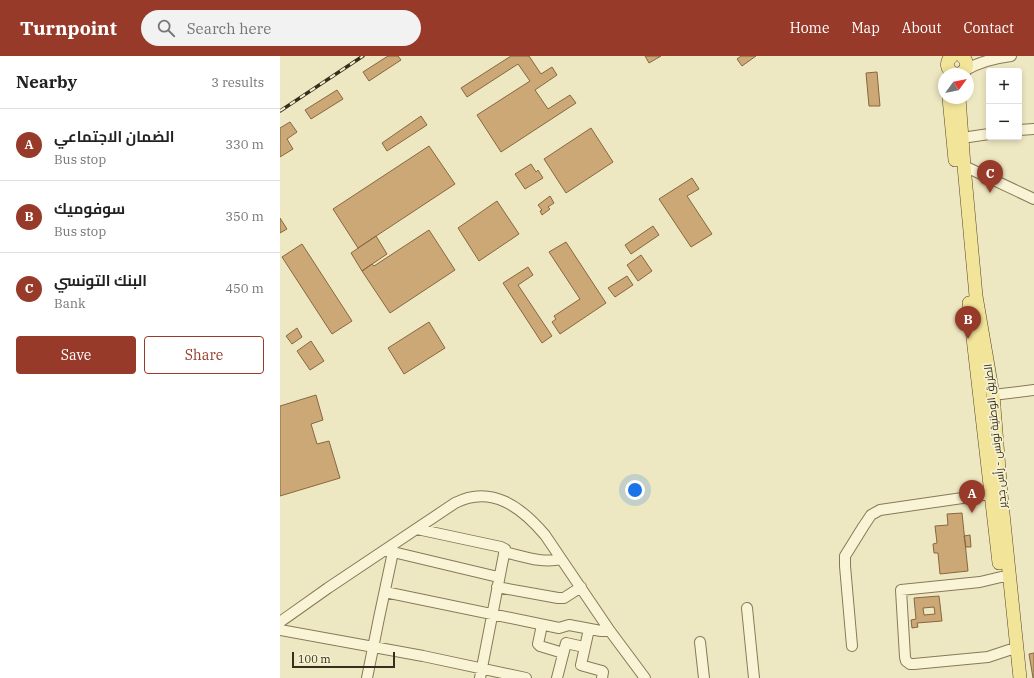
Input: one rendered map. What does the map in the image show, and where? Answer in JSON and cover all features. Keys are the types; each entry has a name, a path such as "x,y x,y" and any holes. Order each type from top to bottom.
{"main road":[{"name":"الطريق الوطنية تونس - رأس جدير","path":"950,104 990,494 1005,577"},
{"name":"الطريق الوطنية تونس - رأس جدير","path":"959,104 976,296 993,394 1005,577 1013,650 1020,678"},
{"name":"الطريق الوطنية تونس - رأس جدير","path":"1011,678 1013,650"}],"street":[{"path":"957,65 977,64 1000,57 1011,56"},
{"path":"1022,130 1034,129"},
{"path":"962,138 986,134"},
{"path":"964,166 1034,199"},
{"path":"993,394 1034,390"},
{"path":"852,646 844,566 845,556 871,515 880,510 990,494"},
{"path":"280,622 328,588 390,551 417,529 464,499 475,497 500,500 512,504 524,512 545,535 645,678"},
{"path":"417,529 504,548 481,674"},
{"path":"390,551 558,598 564,598 581,587"},
{"path":"367,678 385,592 390,551"},
{"path":"504,552 545,561 561,559"},
{"path":"1005,577 980,582 901,590 905,657 906,661 910,664 914,664 988,657 1013,650"},
{"path":"385,592 559,628 569,625 601,631 610,630"},
{"path":"747,608 754,678"},
{"path":"542,625 538,644 540,646 563,653"},
{"path":"589,629 581,664 602,671 602,678"},
{"path":"280,630 374,647 481,674 526,678"},
{"path":"700,642 704,678"},
{"path":"557,678 566,643 584,647"}],"building":[{"path":"388,56 398,56 401,60 369,81 363,72"},
{"path":"511,56 529,56 541,74 552,67 557,75 535,90 548,109 570,95 576,103 501,152 477,115 530,81 518,64 467,97 461,88"},
{"path":"645,56 661,56 649,63"},
{"path":"741,56 756,56 742,66 737,59"},
{"path":"877,72 880,106 869,106 866,73"},
{"path":"337,90 343,99 311,119 305,110"},
{"path":"421,116 427,125 387,151 382,143"},
{"path":"290,122 297,132 287,139 293,149 280,157 280,128"},
{"path":"591,128 613,162 566,193 544,159"},
{"path":"429,146 455,184 358,248 333,209"},
{"path":"531,164 536,172 538,170 543,178 525,189 515,174"},
{"path":"692,178 699,189 687,196 712,234 691,247 659,199"},
{"path":"550,196 554,203 548,207 550,209 542,215 540,211 542,210 538,205"},
{"path":"497,201 519,234 479,261 458,228"},
{"path":"280,218 287,229 280,233"},
{"path":"653,226 659,235 631,254 625,245"},
{"path":"429,230 455,270 390,313 362,271 372,264 374,266"},
{"path":"376,236 387,254 362,271 351,253"},
{"path":"566,242 606,303 560,334 552,322 556,319 554,316 580,299 549,252"},
{"path":"302,244 352,321 332,334 282,257"},
{"path":"641,255 652,271 638,281 627,265"},
{"path":"528,267 533,275 518,285 552,336 542,343 503,283"},
{"path":"627,276 633,285 615,297 608,288"},
{"path":"429,322 445,348 404,374 388,348"},
{"path":"297,328 302,337 292,344 286,336"},
{"path":"311,341 324,361 310,370 297,351"},
{"path":"316,395 323,420 311,424 317,444 329,441 340,478 280,496 280,406"},
{"path":"962,513 968,571 940,574 938,553 934,553 933,544 937,543 935,526 948,525 947,514"},
{"path":"970,535 971,547 966,547 964,536"},
{"path":"939,596 942,621 917,623 918,627 912,628 911,620 916,619 914,598","holes":["934,607 935,614 924,615 923,608"]},
{"path":"1034,653 1034,678 1033,678 1029,654"}],"railway":[{"path":"280,111 363,56"}],"place":[{"name":"البنك التونسي","path":"990,193"},
{"name":"سوفوميك","path":"968,339"},
{"name":"الضمان الاجتماعي","path":"972,513"}]}
